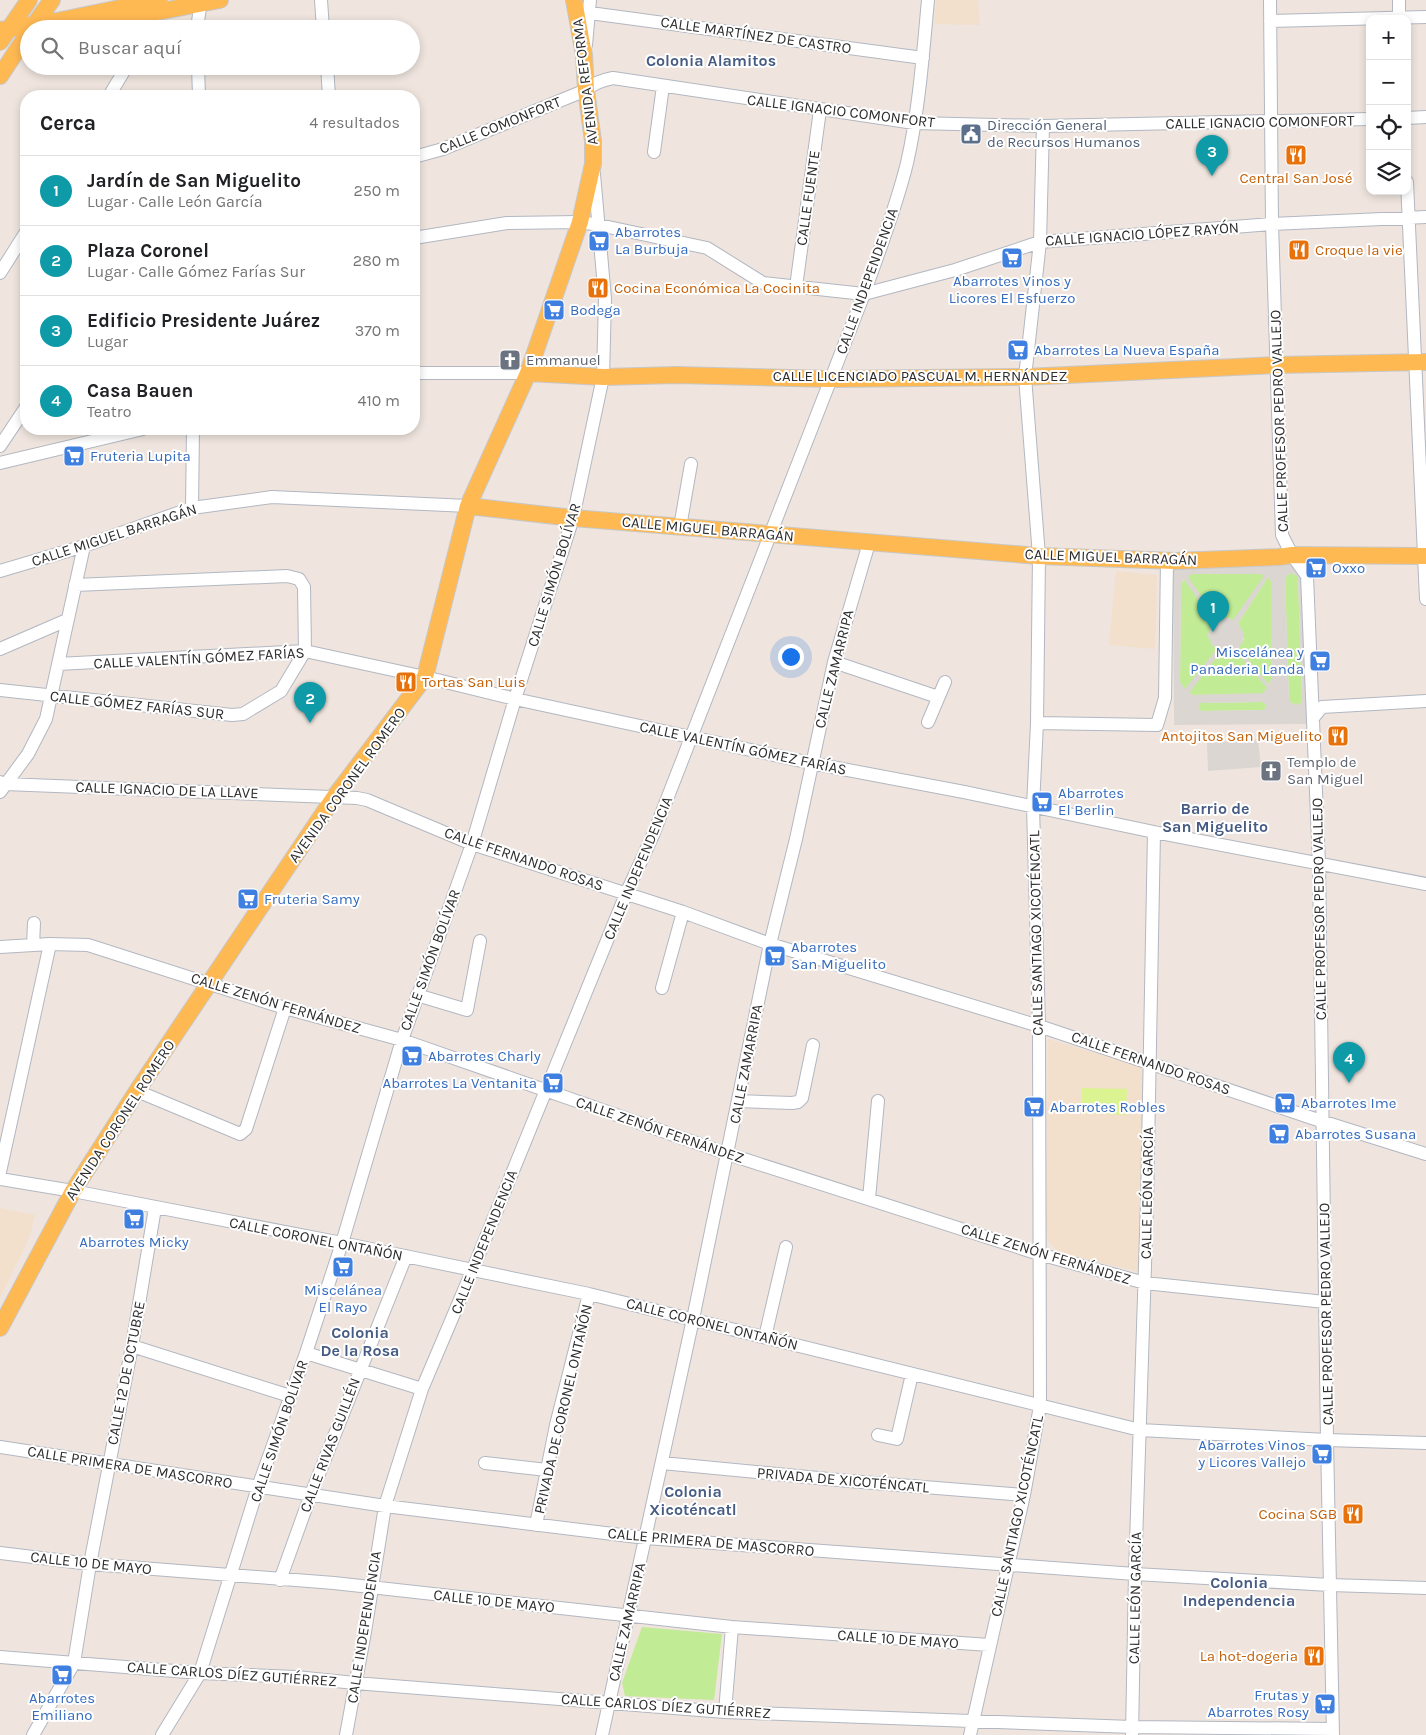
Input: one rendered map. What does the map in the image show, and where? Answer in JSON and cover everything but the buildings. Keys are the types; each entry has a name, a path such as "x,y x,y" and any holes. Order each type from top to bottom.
{"main road":[{"path":"0,42 5,29 28,0"},
{"path":"38,20 52,0"},
{"path":"112,20 220,0"},
{"name":"AVENIDA REFORMA","path":"574,0 584,55 586,90 593,141 593,164"},
{"path":"98,20 154,11"},
{"path":"5,29 20,30"},
{"path":"0,42 20,35"},
{"path":"0,76 20,46"},
{"name":"AVENIDA CORONEL ROMERO","path":"0,1328 73,1191 137,1091 335,796 425,677 468,506 528,372 580,222 593,164"},
{"name":"CALLE LICENCIADO PASCUAL M. HERNÁNDEZ","path":"528,372 604,376 677,375 830,379 1025,377 1277,365 1421,362"},
{"name":"CALLE MIGUEL BARRAGÁN","path":"468,506 572,518 1039,556 1167,560 1279,558 1292,555 1425,556"}],"street":[{"path":"321,0 322,20"},
{"path":"584,55 590,0"},
{"name":"CALLE INDEPENDENCIA","path":"346,1735 385,1506 422,1389 626,894 653,835 864,294 892,217 907,163 923,58 928,0"},
{"name":"CALLE PROFESOR PEDRO VALLEJO","path":"1270,0 1272,224 1282,535 1292,555 1307,576 1319,864 1333,1732"},
{"path":"1399,0 1399,15"},
{"path":"198,20 201,2"},
{"name":"CALLE MARTÍNEZ DE CASTRO","path":"590,13 923,58"},
{"path":"1411,18 1426,17"},
{"path":"1270,21 1366,19"},
{"path":"113,90 122,75"},
{"path":"198,75 199,90"},
{"path":"328,75 329,90"},
{"name":"CALLE IGNACIO COMONFORT","path":"586,90 593,84 613,78 914,123 1043,126 1366,119"},
{"path":"654,152 663,86"},
{"name":"CALLE COMONFORT","path":"420,155 443,149 586,90"},
{"name":"CALLE FUENTE","path":"796,286 820,110"},
{"path":"1411,118 1426,117"},
{"name":"CALLE SANTIAGO XICOTÉNCATL","path":"972,1729 989,1645 1024,1495 1040,1406 1039,1026 1033,806 1039,556 1025,377 1040,242 1043,126"},
{"name":"CALLE SIMÓN BOLÍVAR","path":"162,1735 200,1673 258,1487 306,1353 342,1243 402,1040 472,844 572,518 604,376 605,299 593,164"},
{"path":"1408,195 1421,362 1426,599"},
{"name":"CALLE IGNACIO LÓPEZ RAYÓN","path":"420,237 507,223 580,222 707,248 763,283 864,294 955,270 1040,242 1272,224 1426,217"},
{"path":"0,256 20,252"},
{"path":"0,273 20,252"},
{"name":"CALLE LICENCIADO PASCUAL M. HERNÁNDEZ","path":"420,372 528,372"},
{"path":"0,446 20,416"},
{"path":"0,463 118,435"},
{"path":"192,508 193,435"},
{"path":"680,527 691,464"},
{"name":"CALLE MIGUEL BARRAGÁN","path":"0,571 84,546 192,508 272,497 468,506"},
{"name":"CALLE ZAMARRIPA","path":"602,1735 693,1319 770,944 796,839 834,662 869,542"},
{"path":"2,786 28,754 46,719 84,546"},
{"path":"1036,723 1157,725 1164,698 1167,560"},
{"path":"75,585 287,576 299,579 304,587 305,651"},
{"path":"0,649 67,620"},
{"name":"CALLE VALENTÍN GÓMEZ FARÍAS","path":"58,664 305,651 811,763 1426,884"},
{"name":"CALLE GÓMEZ FARÍAS SUR","path":"0,690 232,716 243,714 281,691 305,651"},
{"path":"834,662 938,697"},
{"path":"928,722 945,682"},
{"path":"1313,718 1322,707 1426,701"},
{"name":"CALLE IGNACIO DE LA LLAVE","path":"2,786 335,796"},
{"name":"CALLE FERNANDO ROSAS","path":"335,796 367,800 472,844 683,912 770,944 1039,1026 1324,1122 1426,1154"},
{"name":"CALLE LEÓN GARCÍA","path":"1132,1731 1154,832"},
{"path":"662,988 683,912"},
{"path":"33,945 34,924"},
{"path":"417,995 467,1010 480,941"},
{"path":"0,1172 50,944"},
{"name":"CALLE ZENÓN FERNÁNDEZ","path":"0,947 50,944 88,945 285,1008 402,1040 728,1154 1039,1254 1144,1283 1325,1302"},
{"path":"137,1091 240,1134 246,1129 285,1008"},
{"path":"738,1101 798,1102 802,1098 814,1044"},
{"path":"870,1199 878,1101"},
{"name":"CALLE CORONEL ONTAÑÓN","path":"0,1179 73,1191 342,1243 589,1294 1140,1430 1426,1443"},
{"name":"CALLE 12 DE OCTUBRE","path":"33,1735 74,1663 90,1564 132,1346 156,1208"},
{"path":"765,1338 786,1247"},
{"name":"CALLE RIVAS GUILLÉN","path":"280,1580 311,1494 406,1256"},
{"name":"PRIVADA DE CORONEL ONTAÑÓN","path":"536,1525 556,1425 589,1294"},
{"path":"132,1346 290,1396"},
{"path":"306,1353 422,1389"},
{"path":"878,1435 897,1439 912,1374"},
{"name":"CALLE PRIMERA DE MASCORRO","path":"0,1447 385,1506 646,1538 1135,1574 1330,1585 1426,1588"},
{"path":"485,1463 547,1470"},
{"name":"PRIVADA DE XICOTÉNCATL","path":"662,1463 1024,1495"},
{"name":"CALLE 10 DE MAYO","path":"0,1554 90,1564 371,1587 628,1617 732,1627 989,1645"},
{"path":"725,1712 732,1627"},
{"name":"CALLE CARLOS DÍEZ GUTIÉRREZ","path":"0,1657 200,1673 296,1677 725,1712 972,1729 1333,1732"}],"shaded area":[{"path":"936,0 978,0 980,25 934,24"},
{"path":"1294,564 1303,577 1308,724 1174,725 1173,565","holes":["1290,573 1298,578 1302,700 1300,704 1295,705 1289,701 1285,578","1192,574 1261,574 1264,576 1233,620 1225,617 1217,619 1188,577","1268,577 1271,581 1271,679 1269,685 1239,648 1244,634 1238,623","1184,579 1214,622 1208,636 1212,645 1217,649 1185,689 1180,682 1181,583","1221,651 1230,653 1236,651 1267,688 1263,693 1193,695 1189,693","1263,702 1267,706 1264,710 1201,711 1198,707 1200,703"]},
{"path":"1116,571 1157,575 1155,649 1109,645"},
{"path":"1258,739 1261,767 1208,771 1207,743"},
{"path":"1048,1039 1142,1067 1141,1272 1059,1253 1048,1241 1046,1227"},
{"path":"0,1208 35,1215 30,1236 0,1298"}],"green space":[{"path":"1290,573 1297,575 1298,578 1302,700 1300,704 1295,705 1289,701 1285,578"},
{"path":"1191,574 1261,574 1265,576 1233,621 1229,618 1217,620 1187,577"},
{"path":"1268,577 1271,581 1271,679 1269,685 1238,648 1244,639 1238,623"},
{"path":"1185,579 1214,623 1208,636 1217,649 1185,690 1180,682 1181,583"},
{"path":"1236,650 1268,688 1263,694 1193,695 1188,692 1221,651 1230,653"},
{"path":"1263,702 1267,706 1264,710 1201,711 1198,707 1200,703"},
{"path":"1082,1088 1127,1089 1126,1115 1082,1113"},
{"path":"642,1627 722,1634 714,1700 625,1696 622,1683"}],"place":[{"name":"Dirección General de Recursos Humanos","path":"971,134"},
{"name":"Central San José","path":"1296,155"},
{"name":"Edificio Presidente Juárez","path":"1212,176"},
{"name":"Abarrotes La Burbuja","path":"599,241"},
{"name":"Croque la vie","path":"1299,250"},
{"name":"Abarrotes Vinos y Licores El Esfuerzo","path":"1012,258"},
{"name":"Cocina Económica La Cocinita","path":"598,288"},
{"name":"Bodega","path":"554,310"},
{"name":"Abarrotes La Nueva España","path":"1018,350"},
{"name":"Emmanuel","path":"510,360"},
{"name":"Fruteria Lupita","path":"74,456"},
{"name":"Oxxo","path":"1316,568"},
{"name":"Jardín de San Miguelito","path":"1213,632"},
{"name":"Miscelánea y Panaderia Landa","path":"1320,661"},
{"name":"Tortas San Luis","path":"406,682"},
{"name":"Plaza Coronel","path":"310,723"},
{"name":"Antojitos San Miguelito","path":"1338,736"},
{"name":"Templo de San Miguel","path":"1271,771"},
{"name":"Abarrotes El Berlin","path":"1042,802"},
{"name":"Fruteria Samy","path":"248,899"},
{"name":"Abarrotes San Miguelito","path":"775,956"},
{"name":"Abarrotes Charly","path":"412,1056"},
{"name":"Abarrotes La Ventanita","path":"553,1083"},
{"name":"Casa Bauen","path":"1349,1083"},
{"name":"Abarrotes Ime","path":"1285,1103"},
{"name":"Abarrotes Robles","path":"1034,1107"},
{"name":"Abarrotes Susana","path":"1279,1134"},
{"name":"Abarrotes Micky","path":"134,1219"},
{"name":"Miscelánea El Rayo","path":"343,1267"},
{"name":"Abarrotes Vinos y Licores Vallejo","path":"1322,1454"},
{"name":"Cocina SGB","path":"1353,1514"},
{"name":"La hot-dogeria","path":"1314,1656"},
{"name":"Abarrotes Emiliano","path":"62,1675"},
{"name":"Frutas y Abarrotes Rosy","path":"1325,1704"}],"district":[{"name":"Colonia Alamitos","path":"711,60"},
{"name":"Barrio de San Miguelito","path":"1215,817"},
{"name":"Colonia De la Rosa","path":"360,1341"},
{"name":"Colonia Xicoténcatl","path":"693,1500"},
{"name":"Colonia Independencia","path":"1239,1591"}]}
